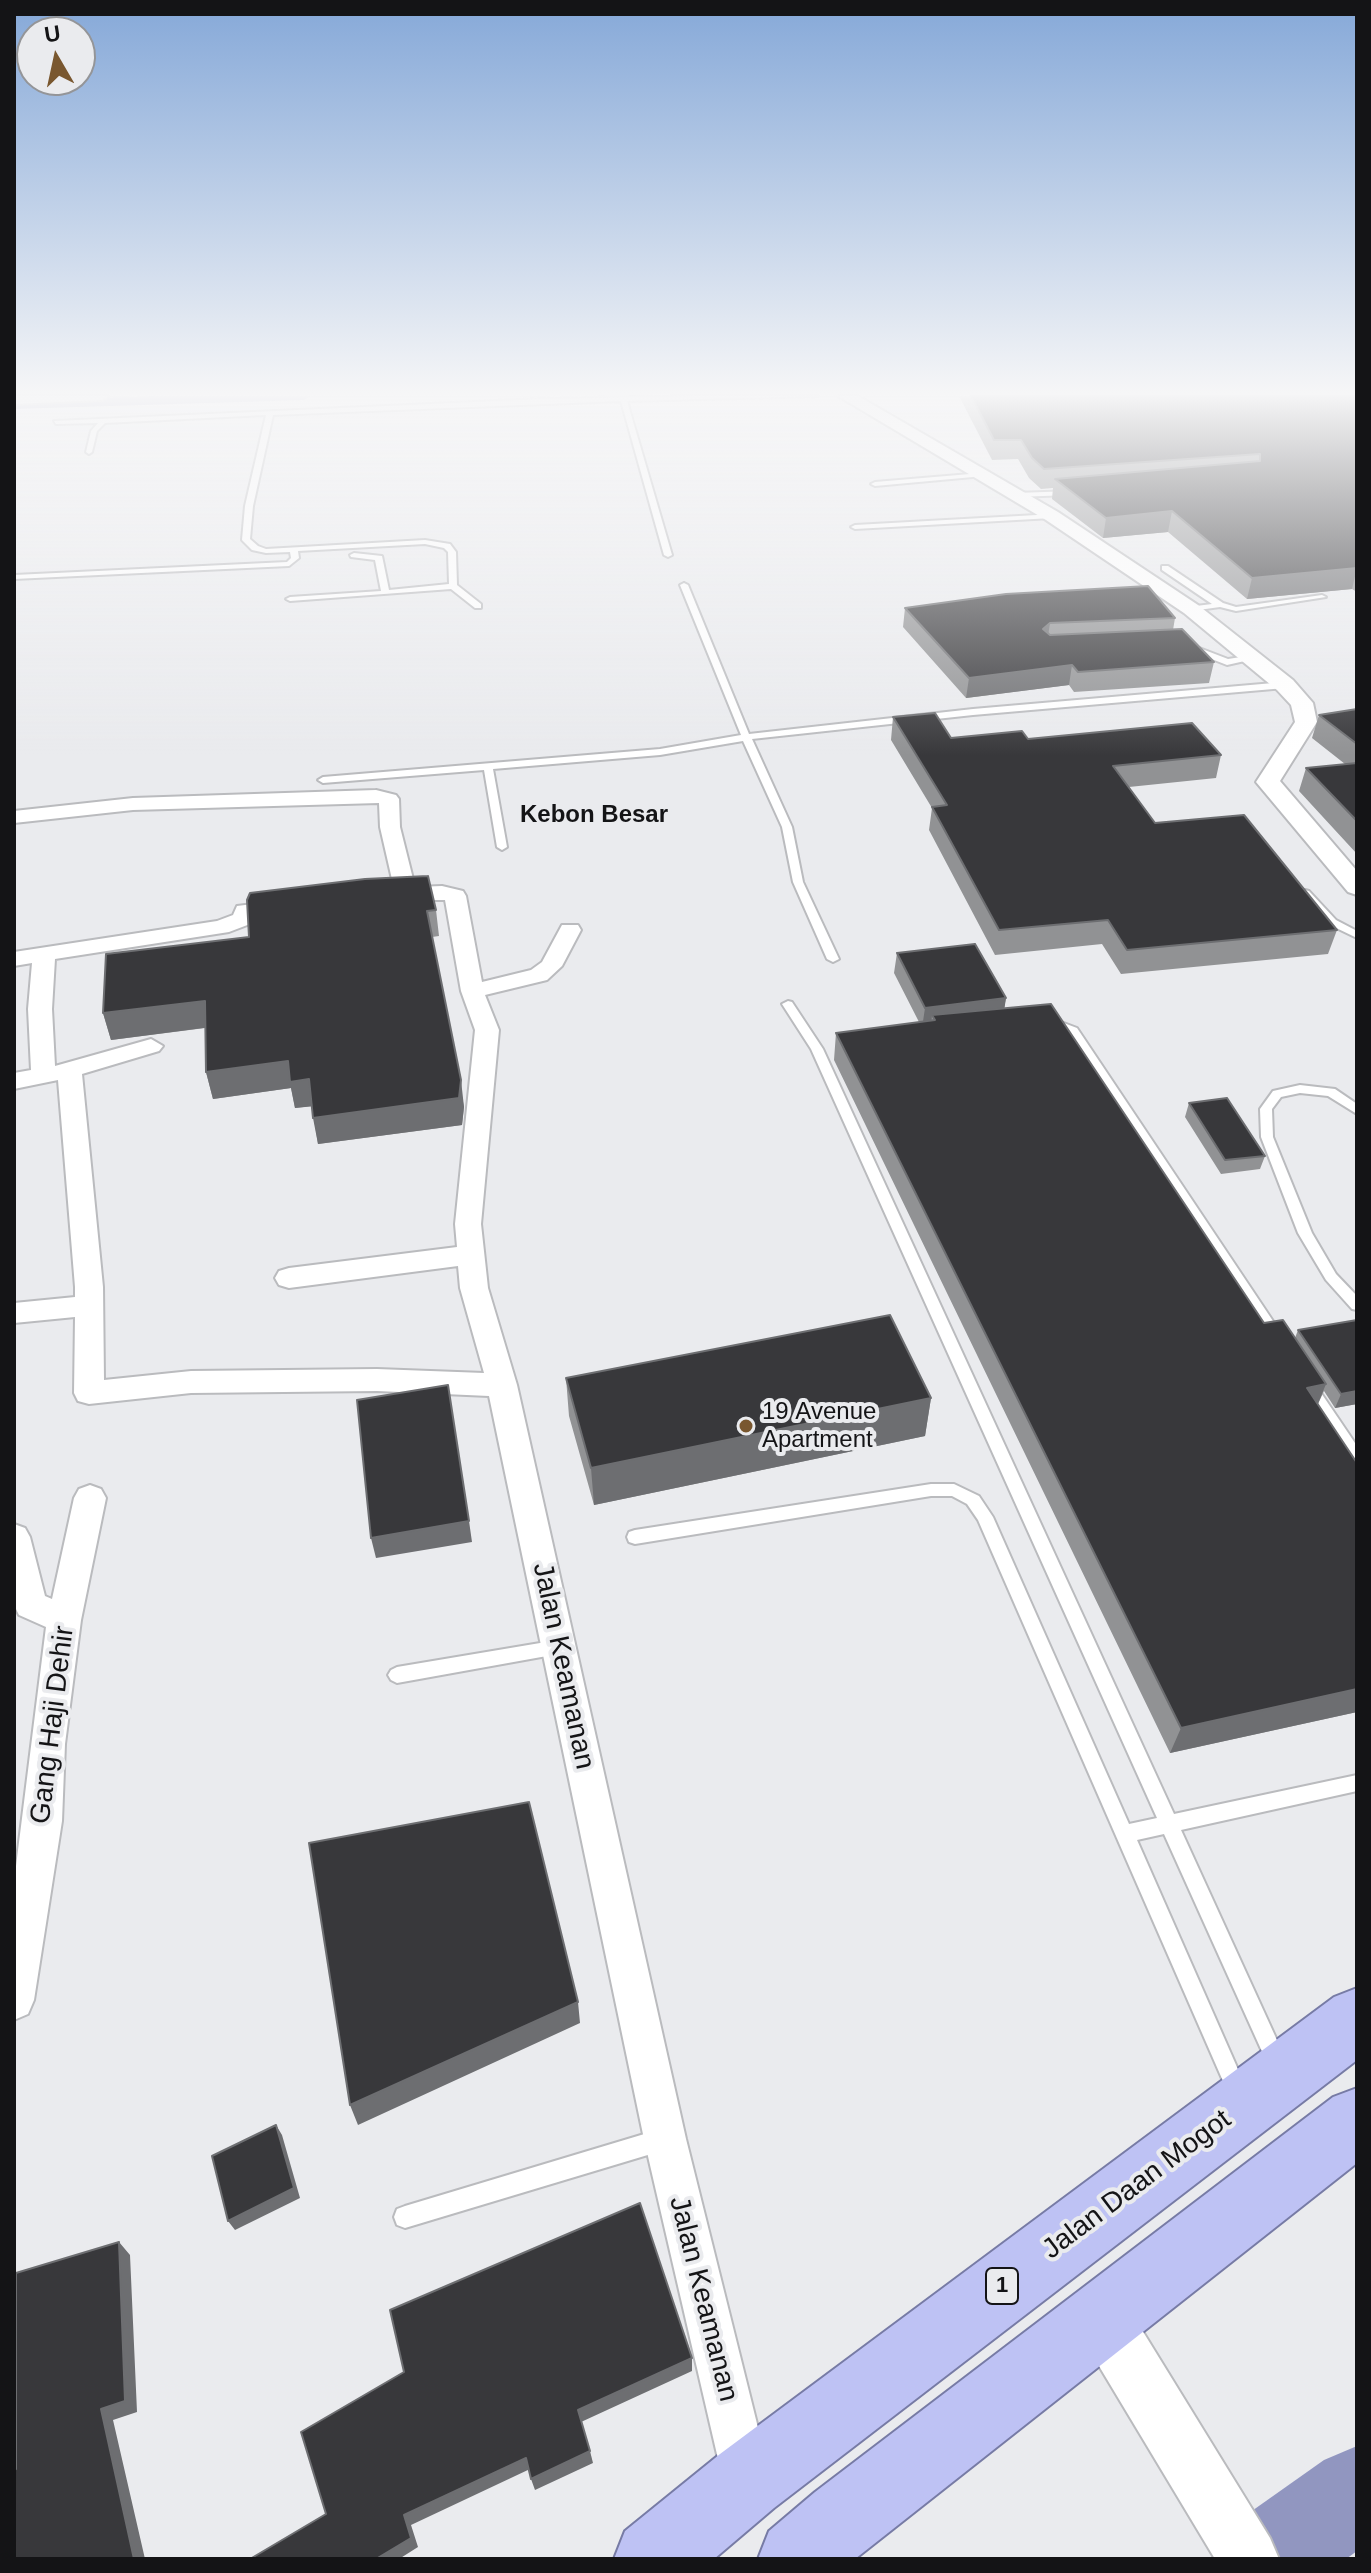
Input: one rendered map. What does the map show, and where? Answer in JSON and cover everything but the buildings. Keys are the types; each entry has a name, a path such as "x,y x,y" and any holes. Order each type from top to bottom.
{"highway":[{"name":"Jalan Daan Mogot","path":"653,2559 747,2481 1357,2020"},
{"path":"797,2559 842,2519 1101,2316 1348,2133"}],"street":[{"path":"1052,516 1191,609 1254,658 1302,703 1312,721 1268,782 1357,887"},
{"path":"14,817 133,804 376,796 389,799 390,827 406,893 369,895"},
{"name":"Jalan Keamanan","path":"406,893 442,892 455,896 472,991 487,1030 468,1224 474,1288 502,1385 665,2139 747,2481"},
{"path":"14,959 210,929 237,922 245,911 312,902"},
{"path":"472,991 539,975 551,966 570,930"},
{"path":"44,955 40,1009 56,1073 88,1306 89,1393 191,1382 377,1380 502,1385"},
{"path":"14,1081 56,1073 151,1046"},
{"path":"289,1278 469,1255"},
{"path":"14,1313 88,1306"},
{"name":"Gang Haji Dehir","path":"14,2000 43,1821 47,1744 64,1620 90,1498"},
{"path":"14,1537 31,1605 64,1620"},
{"path":"1101,2316 1249,2559"}],"lane":[{"path":"248,516 246,540 255,548 295,554 376,556 379,558 385,593"},
{"path":"657,516 668,555"},
{"path":"855,527 1051,516"},
{"path":"295,554 436,544 452,552 453,586"},
{"path":"14,577 289,564 295,554"},
{"path":"1165,568 1220,605 1236,609 1322,597"},
{"path":"684,585 787,827 798,882 833,959"},
{"path":"290,599 453,586 478,606"},
{"path":"1191,609 1220,605"},
{"path":"1179,643 1227,662 1254,658"},
{"path":"323,780 660,752 748,737 973,712 1285,685"},
{"path":"488,767 502,847"},
{"path":"1300,887 1332,922 1357,935"},
{"path":"788,1004 825,1048 1170,1824 1263,2091"},
{"path":"1032,1021 1055,1021 1073,1031 1288,1355"},
{"path":"1357,1110 1331,1092 1300,1089 1277,1094 1266,1109 1267,1137 1305,1233 1331,1277 1357,1305"},
{"path":"1305,1381 1357,1458"},
{"path":"635,1537 931,1490 954,1490 973,1500 985,1517 1123,1834 1263,2091"},
{"path":"397,1675 559,1647"},
{"path":"1123,1834 1357,1783"},
{"path":"405,2217 665,2139"}],"waterway":[{"path":"1266,2559 1357,2493"}],"place":[{"name":"19 Avenue Apartment","path":"746,1426"}],"district":[{"name":"Kebon Besar","path":"594,815"}]}
